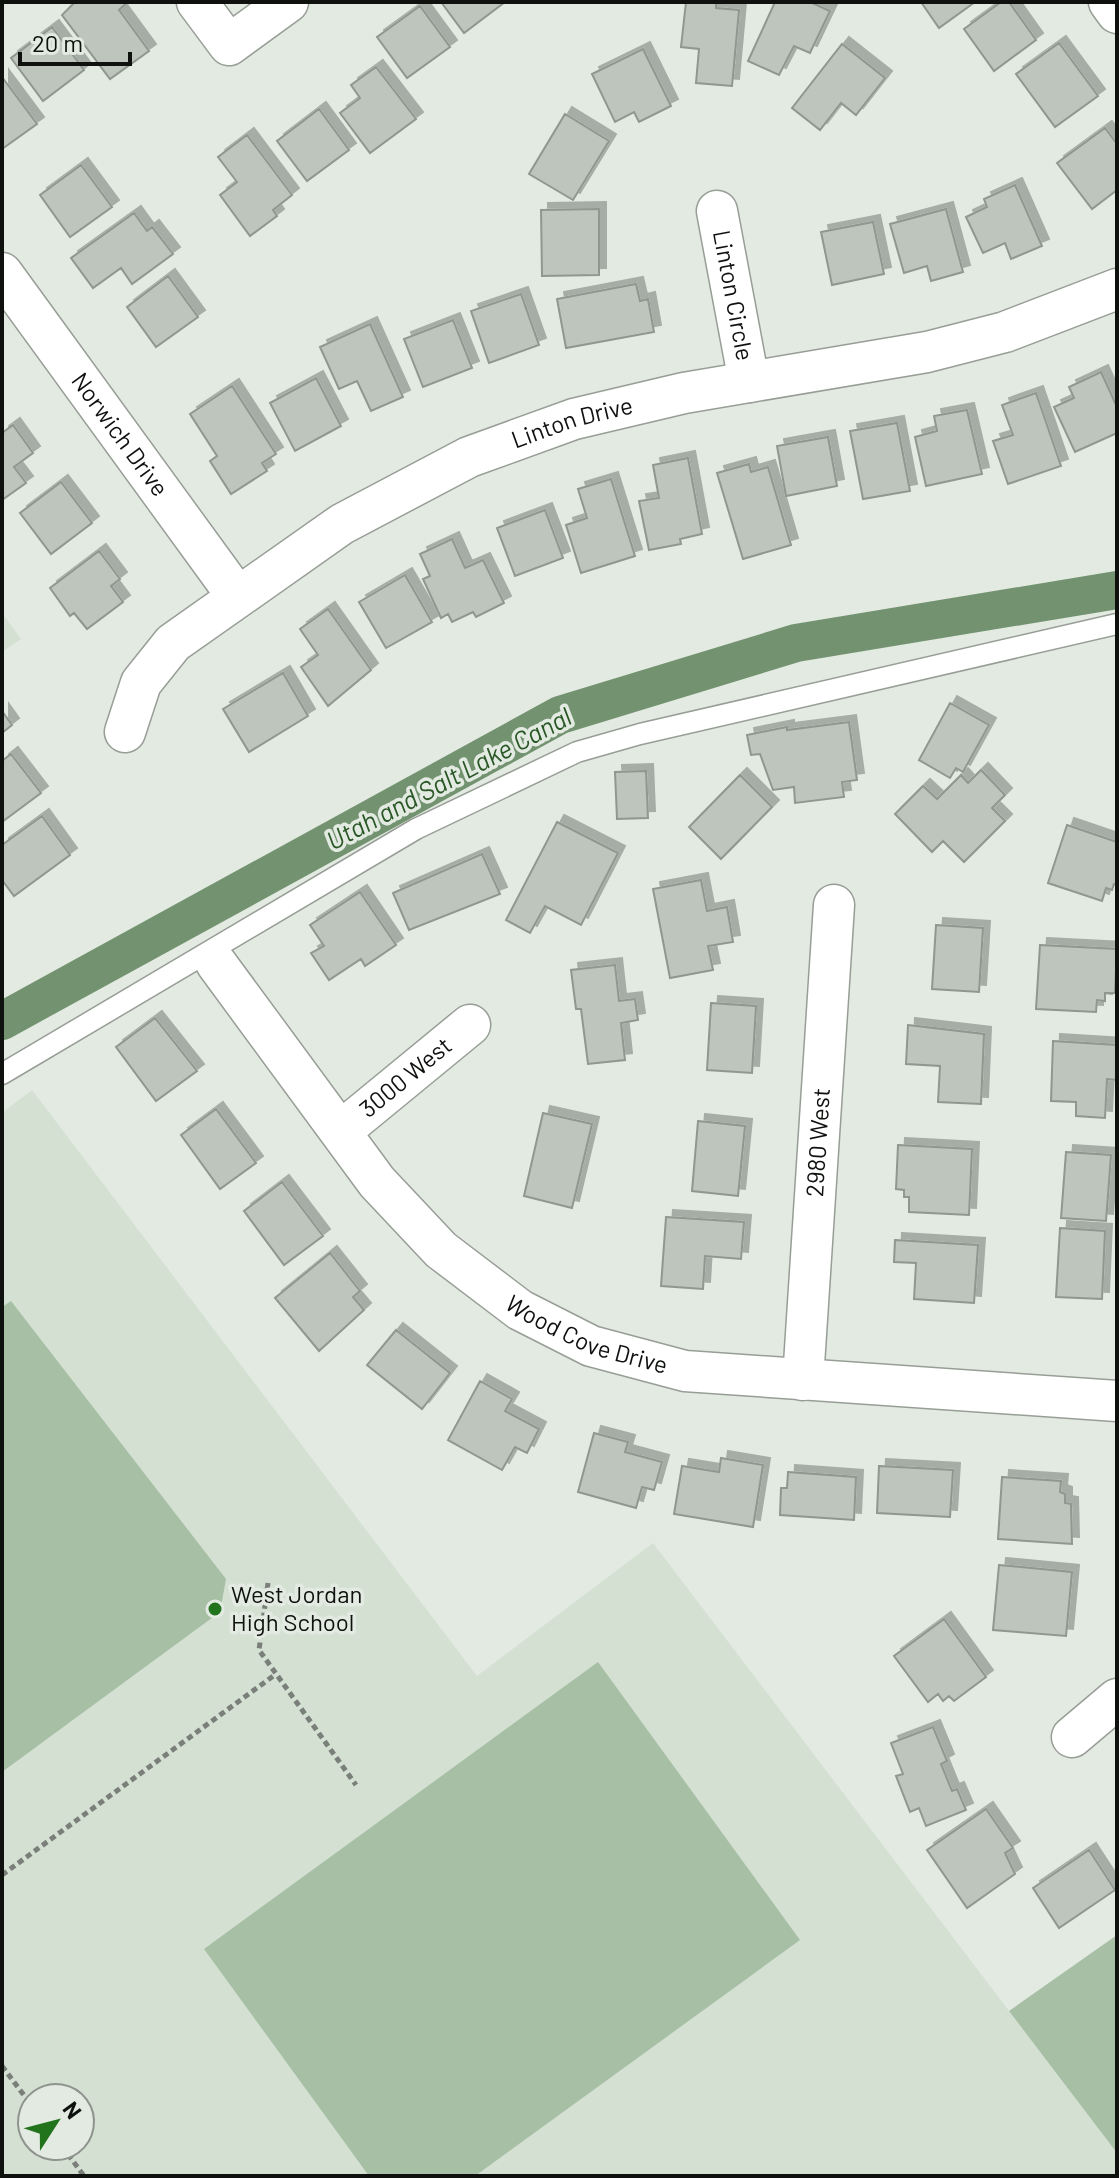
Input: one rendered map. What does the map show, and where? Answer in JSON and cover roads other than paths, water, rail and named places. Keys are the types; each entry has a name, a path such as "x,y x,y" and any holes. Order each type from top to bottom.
{"street":[{"path":"197,2 229,45 288,2"},
{"path":"1109,2 1117,13"},
{"name":"Linton Circle","path":"717,211 749,382"},
{"name":"Norwich Drive","path":"2,273 237,596"},
{"name":"Linton Drive","path":"125,732 141,683 173,643 342,524 469,457 574,419 749,382 927,352 1005,332 1117,289"},
{"name":"2980 West","path":"803,1380 834,905"},
{"name":"Wood Cove Drive","path":"216,963 377,1182 441,1250 520,1310 591,1346 685,1371 1117,1401"},
{"name":"3000 West","path":"341,1131 470,1025"},
{"path":"1072,1737 1117,1699"}],"lane":[{"path":"2,1074 416,829 577,752 640,734 1117,624"}],"waterway":[{"name":"Utah and Salt Lake Canal","path":"2,1021 560,715 796,643 1117,590"}],"place":[{"name":"West Jordan High School","path":"215,1609"}]}
